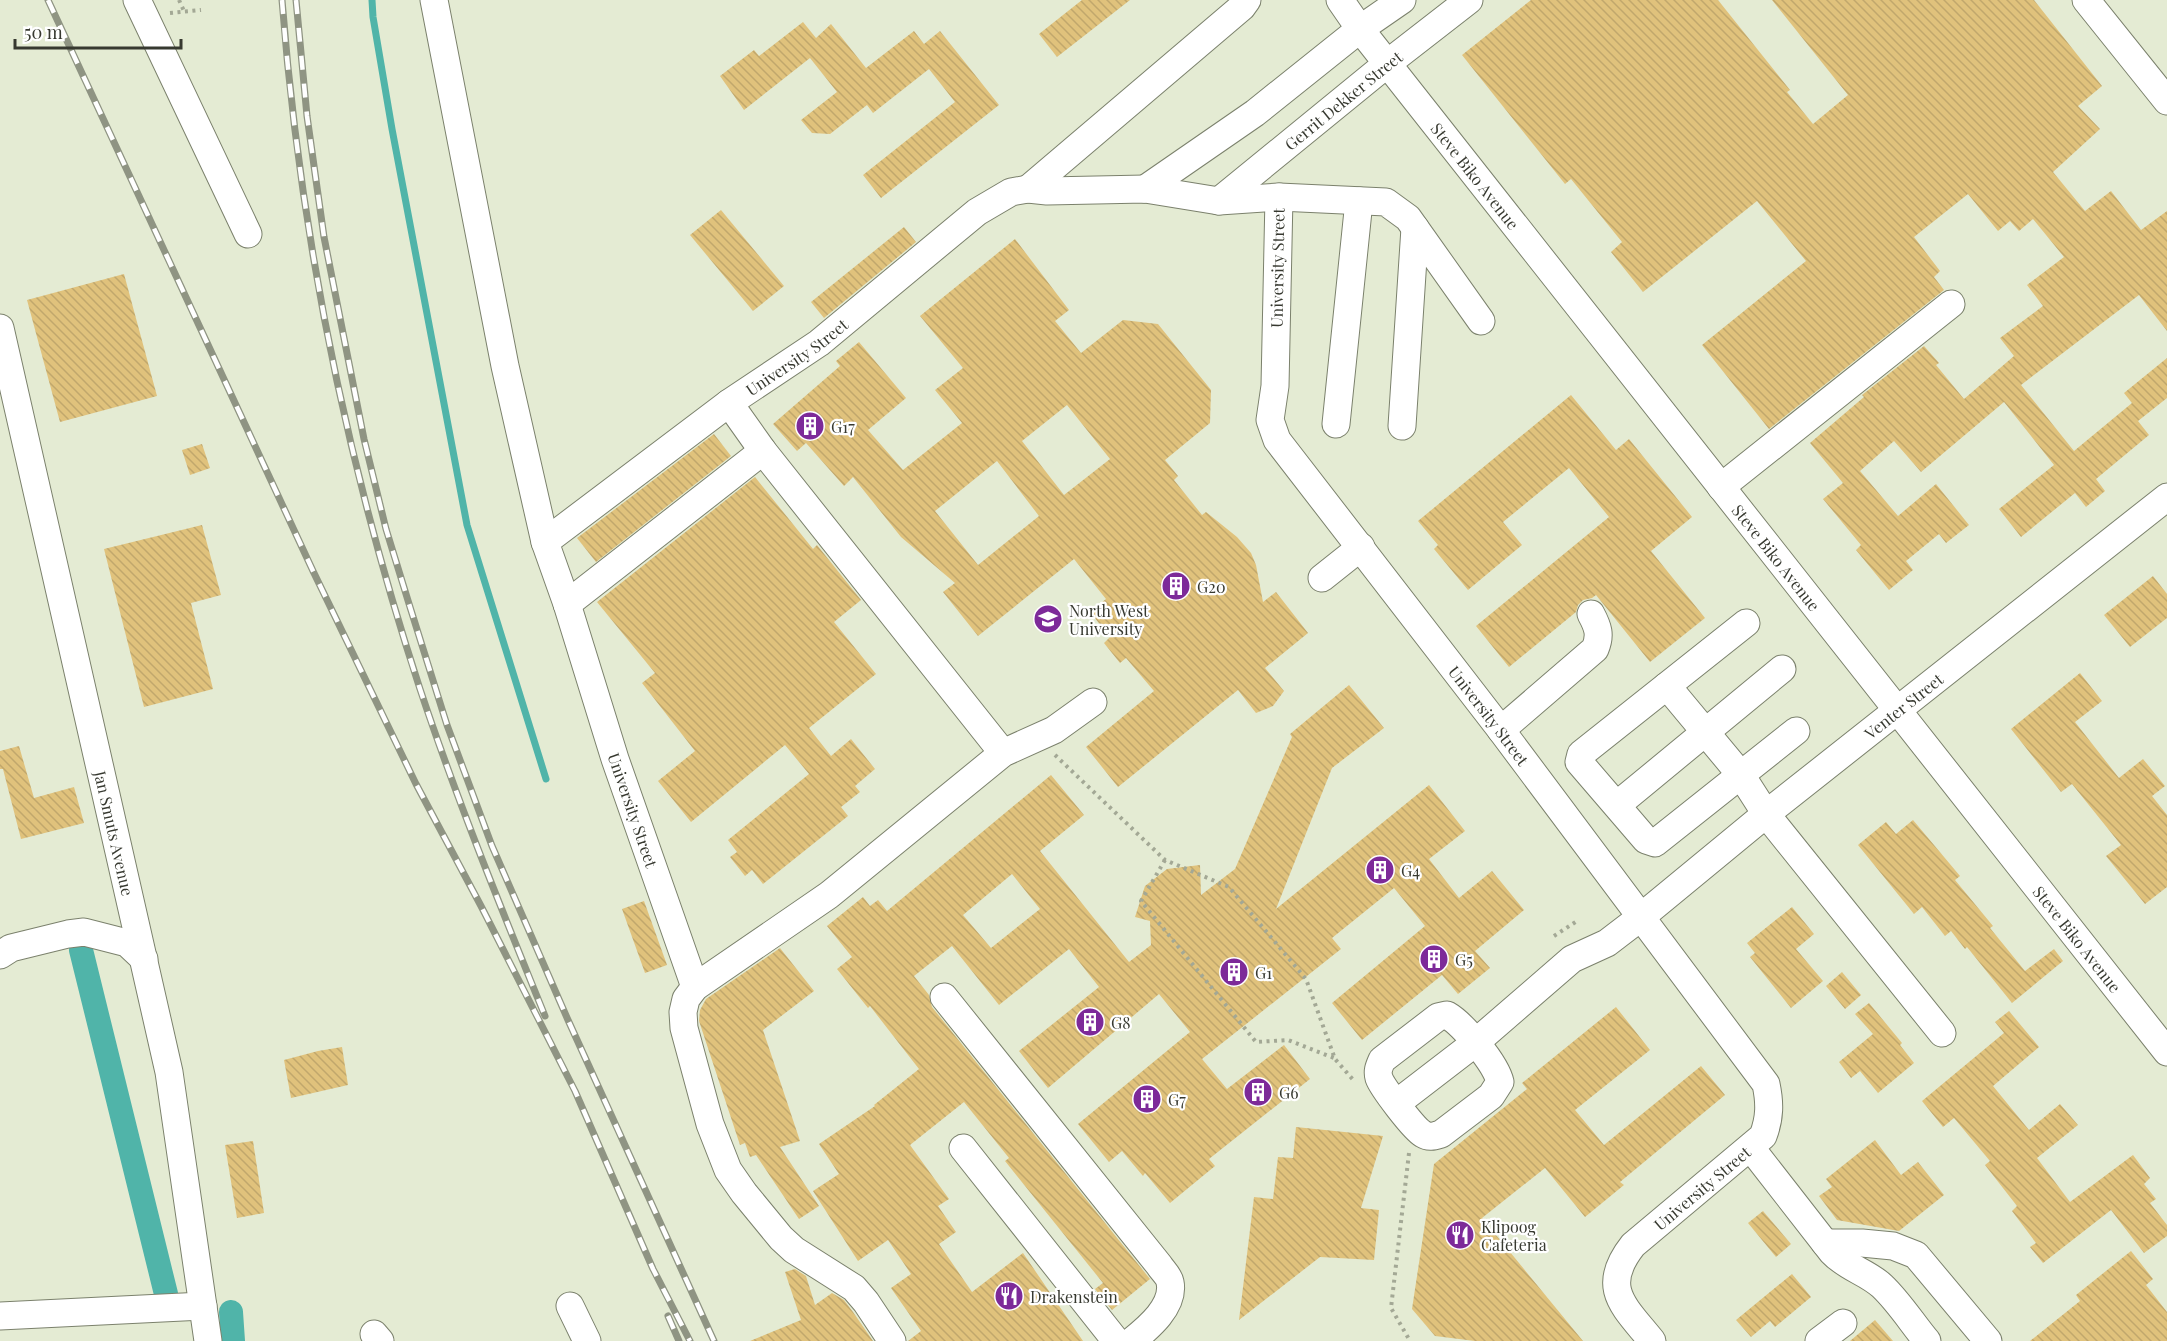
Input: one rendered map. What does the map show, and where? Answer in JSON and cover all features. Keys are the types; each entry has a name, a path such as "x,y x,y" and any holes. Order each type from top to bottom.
{"street":[{"path":"137,0 248,234"},
{"path":"434,0 505,366 545,542"},
{"path":"1028,189 1242,7 1247,0"},
{"name":"Steve Biko Avenue","path":"1340,0 1360,29 2167,1052"},
{"path":"1144,189 1255,112 1360,29 1402,0"},
{"name":"Gerrit Dekker Street","path":"1218,201 1469,0"},
{"path":"2086,0 2167,101"},
{"name":"University Street","path":"695,987 615,759 567,604 545,542 729,404 819,343 977,212 1011,192 1028,189 1047,191 1144,189 1218,201 1279,197 1275,386 1270,420 1278,440 1501,730 1766,1084 1770,1102 1768,1124 1763,1136 1633,1245 1621,1260 1616,1278 1619,1298 1652,1341"},
{"path":"1279,197 1386,202 1408,218 1481,321"},
{"path":"1336,424 1359,201"},
{"path":"1402,426 1415,228"},
{"path":"1721,487 1951,304"},
{"name":"Jan Smuts Avenue","path":"0,328 169,1072 208,1341"},
{"path":"729,404 1002,753"},
{"path":"567,604 764,451"},
{"name":"Venter Street","path":"1397,1104 1474,1043 1572,959 1607,943 1641,917 1766,814 2167,497"},
{"path":"1322,578 1361,547"},
{"path":"1501,730 1594,649 1599,640 1598,627 1591,614"},
{"path":"1746,623 1581,754 1579,762 1646,840 1655,843 1796,731"},
{"path":"1617,805 1782,669"},
{"path":"1666,686 1741,775 1766,814 1942,1033"},
{"path":"892,1341 854,1288 794,1250 781,1238 728,1170 710,1124 684,1028 683,1012 686,999 695,987 830,895 1002,753 1054,730 1093,702"},
{"path":"0,955 11,948 84,932 127,943 144,959"},
{"path":"944,997 1170,1281 1168,1299 1157,1318 1131,1340 963,1148"},
{"path":"1447,1015 1456,1020 1474,1043 1498,1074 1500,1082 1491,1096 1441,1134 1432,1137 1423,1134 1414,1126 1380,1080 1378,1069 1382,1060 1438,1017 1447,1015"},
{"path":"1751,1148 1841,1261 1867,1274 1883,1287 1927,1341"},
{"path":"1825,1243 1893,1246 1916,1255 1988,1341"},
{"path":"0,1316 203,1306"},
{"path":"570,1306 587,1341"},
{"path":"1819,1341 1844,1323"}],"path":[{"path":"179,0 184,11 201,10"},
{"path":"1037,737 1165,861 1229,887 1306,979 1335,1059 1357,1084"},
{"path":"1165,861 1140,901 1256,1042 1288,1040 1335,1059"},
{"path":"1554,936 1577,921"},
{"path":"1409,1145 1391,1308 1410,1341"}],"building":[{"path":"1082,0 1130,0 1057,57 1039,34"},
{"path":"1531,0 1718,0 1790,90 1787,92 1813,124 1848,95 1772,0 2034,0 2102,86 2078,106 2100,129 2053,172 2085,211 2111,191 2141,230 2167,211 2167,331 2139,295 2021,385 2074,451 2132,403 2124,393 2167,358 2167,398 2138,421 2149,435 2096,479 2105,491 2086,507 2075,493 2021,537 1999,509 2054,465 2004,402 1921,472 1894,441 1860,471 1898,516 1936,484 1969,525 1946,543 1939,534 1906,561 1913,570 1889,590 1856,550 1861,545 1823,499 1843,483 1810,443 1864,397 1862,395 1924,346 1939,363 1936,365 1964,399 2014,356 2000,338 2043,306 2027,285 2064,257 2033,219 2019,231 2010,221 1998,231 1968,194 1914,237 1940,271 1934,277 1944,290 1769,429 1702,345 1806,261 1757,201 1643,292 1611,252 1622,242 1571,179 1565,184 1462,55"},
{"path":"803,22 816,38 831,24 866,68 914,31 924,44 940,31 999,105 881,198 863,175 955,102 929,69 873,113 867,105 830,134 812,133 801,120 837,92 810,58 744,110 720,76 754,50 759,56"},
{"path":"721,210 784,286 753,311 690,235"},
{"path":"904,227 916,242 824,318 811,302"},
{"path":"1015,239 1069,310 1055,321 1081,353 1123,320 1158,324 1211,390 1210,423 1165,460 1178,476 1174,480 1202,515 1206,512 1237,537 1251,553 1256,565 1263,602 1276,592 1308,633 1265,668 1284,691 1273,706 1256,713 1238,690 1118,787 1086,747 1154,691 1126,658 1120,663 1104,643 1110,637 1090,612 1106,599 1074,559 978,636 943,592 955,583 901,537 853,477 844,486 806,443 797,451 773,424 840,366 836,361 859,342 906,398 868,430 903,470 962,423 935,390 963,368 920,316","holes":["1067,405 1110,459 1064,495 1022,441","997,461 1039,516 978,565 935,511"]},
{"path":"124,274 157,396 60,422 27,300"},
{"path":"1571,395 1616,450 1629,439 1692,517 1651,551 1705,618 1650,662 1596,595 1583,600 1576,612 1509,667 1476,626 1609,517 1569,468 1503,522 1522,545 1468,590 1434,549 1438,545 1418,521"},
{"path":"714,434 731,456 596,562 577,538"},
{"path":"202,444 210,468 190,475 182,450"},
{"path":"755,477 813,549 817,545 861,600 834,622 876,674 809,728 831,756 851,739 875,769 855,786 860,792 841,807 848,816 763,884 752,870 745,876 730,857 737,852 728,840 809,774 785,745 691,822 658,781 695,751 642,683 655,673 597,602"},
{"path":"202,525 221,595 191,603 213,689 144,707 104,549"},
{"path":"2153,576 2167,594 2167,618 2130,647 2104,615"},
{"path":"2080,673 2102,701 2075,722 2119,778 2143,759 2165,786 2152,796 2167,815 2167,887 2145,904 2106,856 2121,845 2072,784 2061,792 2011,729"},
{"path":"1349,685 1384,728 1332,768 1276,909 1429,785 1465,831 1429,859 1459,898 1492,871 1524,910 1475,951 1490,968 1458,994 1442,975 1362,1040 1332,1003 1425,926 1394,888 1332,938 1341,949 1202,1059 1227,1089 1284,1045 1310,1079 1209,1159 1215,1166 1170,1203 1145,1173 1143,1176 1122,1151 1109,1162 1078,1124 1190,1032 1159,994 1048,1088 1019,1051 1099,987 1069,949 999,1005 952,946 914,976 929,995 932,1007 1150,1279 1112,1310 1095,1289 1103,1283 1005,1161 1009,1158 964,1102 910,1145 949,1199 938,1206 956,1232 939,1244 972,1292 1023,1253 1083,1341 908,1341 921,1331 891,1288 911,1274 888,1240 858,1261 813,1191 839,1174 819,1144 875,1106 919,1069 870,1006 868,1008 837,969 852,957 827,926 863,897 870,906 878,900 887,911 1051,775 1084,815 1040,851 1129,962 1151,945 1150,921 1135,917 1145,886 1167,869 1200,865 1201,895 1235,869 1292,737 1290,734","holes":["1012,874 1040,909 991,948 963,915"]},
{"path":"19,746 34,798 74,787 84,823 21,839 3,769 0,769 0,751"},
{"path":"1913,820 1960,876 1955,880 1993,926 1990,928 2025,971 2054,949 2063,961 2012,1003 1967,947 1965,949 1951,931 1945,936 1922,907 1914,914 1858,845 1886,822 1896,834"},
{"path":"644,901 667,965 645,973 622,909"},
{"path":"1792,907 1814,934 1796,949 1823,981 1791,1008 1750,957 1755,953 1747,943"},
{"path":"780,948 814,991 763,1030 800,1141 780,1147 819,1206 799,1219 756,1155 750,1157 745,1143 740,1145 699,1021 700,1010 706,999"},
{"path":"1842,972 1861,995 1845,1009 1826,986"},
{"path":"1869,1003 1902,1043 1900,1045 1914,1063 1878,1093 1860,1071 1851,1078 1839,1062 1873,1034 1855,1014"},
{"path":"1616,1007 1650,1050 1575,1110 1604,1145 1701,1066 1725,1095 1620,1182 1624,1185 1585,1217 1545,1168 1482,1218 1583,1341 1475,1341 1435,1336 1412,1309 1434,1164 1527,1089 1522,1083"},
{"path":"2009,1011 2039,1047 1993,1086 2029,1130 2060,1104 2078,1125 2037,1158 2070,1202 2133,1155 2150,1178 2144,1184 2156,1199 2150,1203 2167,1225 2167,1236 2144,1253 2111,1210 2043,1263 2030,1247 2036,1243 2012,1211 2017,1206 1985,1165 1990,1161 1954,1118 1943,1127 1922,1101 2004,1033 1995,1022"},
{"path":"342,1047 348,1085 291,1098 284,1060"},
{"path":"1296,1127 1383,1136 1361,1208 1379,1210 1374,1260 1320,1257 1239,1320 1254,1197 1273,1199 1278,1157 1293,1158"},
{"path":"1875,1140 1901,1175 1918,1162 1944,1195 1899,1231 1837,1220 1819,1196 1832,1187 1826,1179"},
{"path":"253,1141 264,1213 237,1218 225,1145"},
{"path":"1763,1211 1791,1244 1776,1257 1748,1223"},
{"path":"2131,1251 2153,1279 2146,1285 2167,1312 2167,1341 2030,1341 2080,1301 2076,1295"},
{"path":"795,1269 806,1276 815,1305 832,1293 844,1300 873,1341 750,1341 801,1320 785,1272"},
{"path":"1792,1274 1811,1297 1775,1327 1770,1321 1751,1337 1736,1320"},
{"path":"1875,1320 1893,1341 1850,1341"}],"waterway":[{"path":"372,0 392,129 467,525 546,779"},
{"path":"81,950 166,1294"},
{"path":"231,1312 233,1341"}],"railway":[{"path":"48,0 313,571 416,784 575,1091 653,1269 690,1341"},
{"path":"282,0 290,88 314,262 330,349 370,520 394,605 434,730 480,854 545,1016"},
{"path":"296,0 307,116 324,237 364,439 386,529 410,607 447,725 492,846 568,1020 714,1341"},
{"path":"668,1316 679,1341"}],"place":[{"name":"G17","path":"810,426"},
{"name":"G20","path":"1176,586"},
{"name":"North West University","path":"1048,619"},
{"name":"G4","path":"1380,870"},
{"name":"G5","path":"1434,959"},
{"name":"G1","path":"1234,972"},
{"name":"G8","path":"1090,1022"},
{"name":"G6","path":"1258,1092"},
{"name":"G7","path":"1147,1099"},
{"name":"Klipoog Cafeteria","path":"1460,1235"},
{"name":"Drakenstein","path":"1009,1296"}]}
